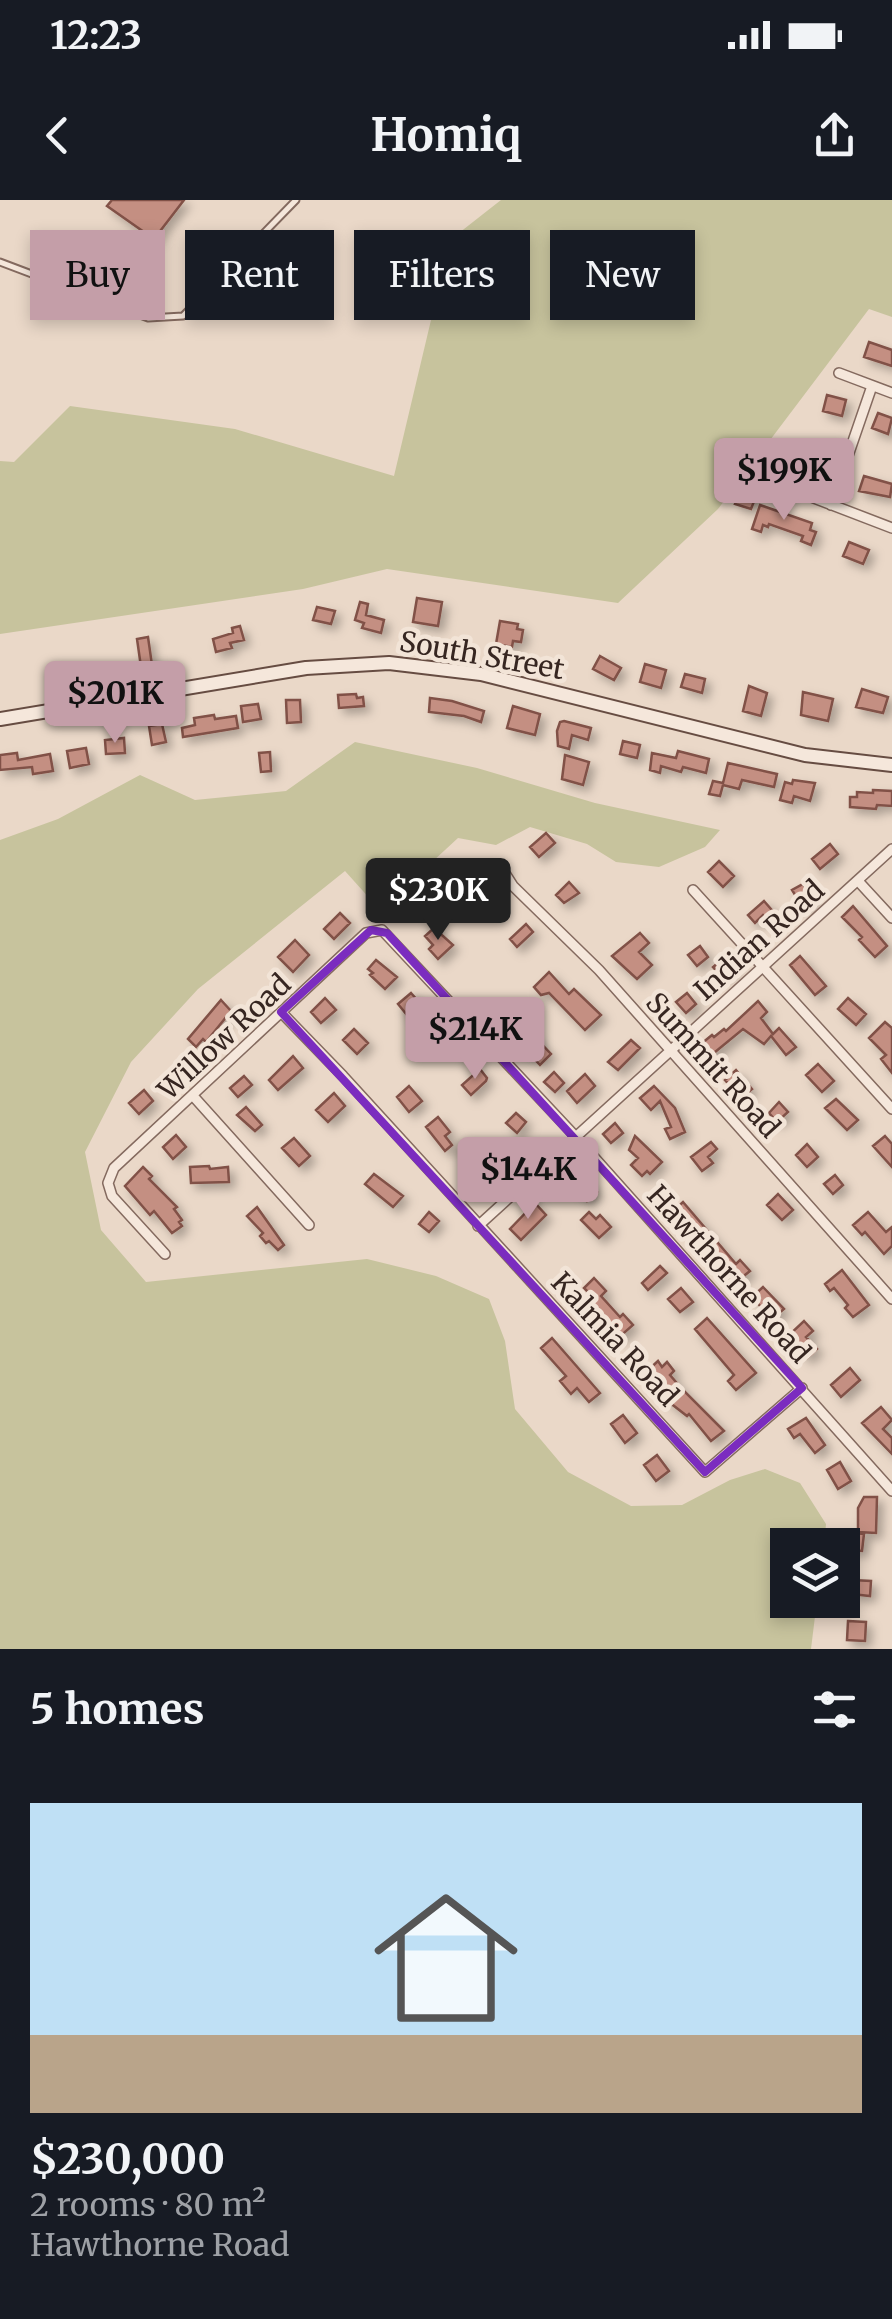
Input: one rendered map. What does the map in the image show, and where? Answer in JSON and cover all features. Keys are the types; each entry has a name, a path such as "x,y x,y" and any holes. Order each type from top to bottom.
{"main road":[{"name":"South Street","path":"0,719 306,668 389,663 481,674 806,755 892,765"}],"street":[{"path":"839,373 892,393"},
{"path":"831,506 872,386"},
{"path":"754,476 892,528"},
{"name":"Indian Road","path":"478,1226 892,849"},
{"name":"Summit Road","path":"499,864 518,892 599,970 892,1299"},
{"path":"859,882 892,918"},
{"path":"693,890 892,1110"},
{"name":"Willow Road","path":"165,1254 115,1199 108,1183 118,1165 366,933 376,929"},
{"name":"Hawthorne Road","path":"376,929 387,933 575,1136 892,1490"},
{"name":"Kalmia Road","path":"281,1012 706,1472 802,1388"},
{"path":"194,1097 309,1225"}],"lane":[{"path":"0,262 148,318 183,316 296,200"}],"highlighted area":[{"path":"371,930 387,933 802,1388 705,1472 281,1012"}],"shaded area":[{"path":"501,200 892,200 892,317 869,309 718,509 618,603 387,569 303,589 0,634 0,461 14,462 70,406 235,429 394,476 431,320 530,320 530,230 463,230"},
{"path":"355,742 477,768 595,803 720,830 705,847 659,867 616,862 587,844 530,827 496,845 458,838 380,910 345,871 198,989 131,1062 85,1152 101,1230 146,1282 367,1259 436,1276 489,1299 505,1341 515,1409 568,1472 631,1506 682,1505 730,1480 765,1469 800,1483 826,1528 770,1528 770,1618 815,1618 811,1649 0,1649 0,840 58,819 140,775 195,800 286,791"}],"building":[{"path":"112,200 184,200 161,230 141,230 107,206"},
{"path":"869,342 892,350 892,366 864,357"},
{"path":"827,395 846,400 842,416 823,411"},
{"path":"878,413 892,418 888,434 872,428"},
{"path":"796,452 824,460 819,476 792,468"},
{"path":"864,476 892,484 890,497 859,491"},
{"path":"740,493 755,499 751,509 735,504"},
{"path":"760,505 812,523 810,530 816,532 811,545 801,541 803,536 769,524 763,525 761,532 752,529"},
{"path":"849,542 869,550 863,564 843,556"},
{"path":"417,598 442,602 438,626 413,622"},
{"path":"360,602 368,604 366,615 384,620 381,633 362,628 364,623 355,620"},
{"path":"317,607 335,611 331,624 313,620"},
{"path":"500,621 518,624 517,629 523,630 521,642 513,641 512,647 496,644"},
{"path":"240,626 244,640 216,652 213,639 233,633 232,628"},
{"path":"148,637 152,665 141,667 137,639"},
{"path":"600,656 621,668 614,680 593,669"},
{"path":"645,664 666,670 661,688 640,682"},
{"path":"685,674 705,679 702,693 681,687"},
{"path":"749,686 767,693 761,716 743,711"},
{"path":"862,689 888,697 883,713 856,707"},
{"path":"803,692 833,699 828,721 801,715"},
{"path":"356,694 357,698 363,697 364,706 339,708 338,695"},
{"path":"430,698 484,711 481,722 429,712"},
{"path":"286,700 300,700 301,722 287,723"},
{"path":"258,704 261,719 243,722 241,706"},
{"path":"513,706 540,714 535,735 507,728"},
{"path":"214,715 215,719 236,716 238,728 183,737 182,728 195,725 194,718"},
{"path":"564,721 591,728 588,740 572,735 569,749 558,746 557,731"},
{"path":"162,724 166,742 152,745 149,726"},
{"path":"124,738 125,753 106,754 105,740"},
{"path":"623,741 640,745 637,758 620,754"},
{"path":"86,748 89,764 70,768 67,751"},
{"path":"678,751 709,759 706,773 683,767 681,772 661,766 660,773 650,770 652,753 676,758"},
{"path":"270,752 271,771 261,772 259,753"},
{"path":"17,753 18,760 50,754 53,771 33,774 32,767 0,770 0,755"},
{"path":"565,755 589,762 583,785 562,779"},
{"path":"728,763 777,774 774,787 742,780 739,789 723,785 720,796 709,794 713,781 723,783"},
{"path":"793,780 815,783 810,801 794,796 792,803 780,800 785,782 792,784"},
{"path":"873,790 892,791 892,806 850,807 850,797"},
{"path":"546,833 555,843 539,857 530,847"},
{"path":"830,844 838,854 820,869 812,859"},
{"path":"719,861 734,876 723,887 708,872"},
{"path":"569,882 579,893 564,903 556,895"},
{"path":"803,884 813,900 802,906 792,890"},
{"path":"764,901 777,916 770,923 763,915 755,923 748,915"},
{"path":"853,906 887,946 875,957 842,917"},
{"path":"340,913 350,923 334,939 324,929"},
{"path":"526,924 533,932 517,947 510,939"},
{"path":"434,928 453,945 438,959 425,936"},
{"path":"640,933 649,943 639,952 652,965 637,979 612,956"},
{"path":"295,940 309,955 293,972 278,957"},
{"path":"700,946 708,957 697,966 688,955"},
{"path":"727,955 736,965 722,977 713,967"},
{"path":"800,956 826,986 815,995 790,965"},
{"path":"376,960 397,977 385,989 368,969"},
{"path":"549,972 569,994 574,989 601,1015 585,1030 549,993 541,995 534,987"},
{"path":"411,993 435,1027 424,1036 398,1004"},
{"path":"687,993 696,1004 686,1013 676,1002"},
{"path":"325,998 336,1010 321,1023 311,1012"},
{"path":"848,998 866,1014 856,1025 838,1009"},
{"path":"221,1000 231,1011 206,1042 203,1039 196,1047 188,1039"},
{"path":"758,1001 767,1012 761,1018 773,1034 779,1028 796,1047 786,1055 771,1036 764,1044 743,1029 709,1057 701,1044 726,1031"},
{"path":"885,1022 892,1028 892,1073 881,1059 886,1055 869,1038"},
{"path":"354,1029 368,1043 357,1054 343,1040"},
{"path":"534,1036 551,1054 540,1065 523,1047"},
{"path":"631,1040 640,1048 618,1070 608,1062"},
{"path":"293,1056 303,1068 278,1090 269,1080"},
{"path":"818,1064 834,1081 822,1092 806,1075"},
{"path":"480,1069 486,1081 471,1095 462,1085"},
{"path":"736,1070 752,1089 741,1098 725,1080"},
{"path":"554,1072 564,1083 555,1092 544,1082"},
{"path":"585,1074 595,1086 577,1103 567,1091"},
{"path":"244,1076 252,1085 238,1097 230,1088"},
{"path":"409,1086 422,1101 409,1112 397,1097"},
{"path":"654,1086 675,1108 685,1132 670,1139 665,1129 671,1127 660,1101 651,1110 640,1098"},
{"path":"144,1090 153,1101 139,1114 129,1103"},
{"path":"334,1093 345,1106 328,1122 316,1110"},
{"path":"836,1099 858,1120 847,1130 825,1108"},
{"path":"779,1102 788,1112 777,1122 769,1113"},
{"path":"246,1107 262,1125 255,1131 237,1115"},
{"path":"516,1113 526,1122 517,1133 506,1123"},
{"path":"438,1117 450,1132 445,1136 452,1145 445,1151 426,1127"},
{"path":"615,1123 623,1133 611,1143 603,1134"},
{"path":"176,1135 186,1147 173,1159 163,1147"},
{"path":"635,1136 662,1162 650,1174 647,1171 642,1176 631,1165 638,1158 629,1150"},
{"path":"885,1136 892,1144 892,1167 873,1146"},
{"path":"294,1138 310,1156 299,1166 282,1148"},
{"path":"711,1142 717,1149 708,1157 713,1163 702,1171 691,1157"},
{"path":"477,1144 492,1164 483,1173 468,1153"},
{"path":"807,1144 818,1157 807,1167 796,1155"},
{"path":"143,1167 152,1176 149,1179 177,1207 174,1209 182,1226 172,1233 125,1186"},
{"path":"190,1167 228,1167 229,1182 191,1183"},
{"path":"374,1174 403,1196 393,1207 365,1184"},
{"path":"835,1175 843,1185 833,1194 824,1184"},
{"path":"587,1181 597,1192 587,1201 577,1190"},
{"path":"778,1194 793,1210 782,1220 767,1205"},
{"path":"683,1202 736,1264 740,1260 750,1271 736,1282 673,1211"},
{"path":"535,1203 546,1215 521,1240 510,1229"},
{"path":"257,1207 284,1245 278,1250 269,1241 266,1243 260,1236 263,1233 247,1216"},
{"path":"429,1212 439,1221 429,1232 419,1224"},
{"path":"589,1212 596,1219 600,1215 611,1227 599,1238 581,1220"},
{"path":"868,1212 886,1232 892,1227 892,1246 884,1254 865,1232 862,1235 853,1225"},
{"path":"660,1266 667,1273 648,1290 642,1283"},
{"path":"842,1270 869,1305 853,1317 834,1288 830,1291 825,1284"},
{"path":"594,1278 606,1291 601,1296 633,1325 617,1339 600,1319 604,1316 586,1298 590,1294 584,1288"},
{"path":"763,1287 784,1309 772,1319 752,1297"},
{"path":"681,1288 693,1302 680,1312 668,1299"},
{"path":"707,1318 756,1373 736,1390 728,1381 734,1375 695,1329"},
{"path":"804,1321 813,1331 806,1337 817,1349 807,1358 788,1336"},
{"path":"552,1338 600,1393 589,1402 577,1388 571,1394 560,1381 566,1376 541,1348"},
{"path":"658,1361 662,1367 667,1362 674,1371 670,1375 724,1431 711,1441 689,1414 669,1402 646,1372"},
{"path":"850,1368 860,1380 841,1397 831,1385"},
{"path":"881,1407 892,1420 883,1429 892,1438 892,1454 862,1423"},
{"path":"623,1415 637,1433 625,1443 611,1424"},
{"path":"806,1418 825,1445 815,1453 800,1434 794,1438 788,1429"},
{"path":"657,1455 669,1471 656,1481 644,1465"},
{"path":"840,1462 851,1481 838,1489 827,1470"},
{"path":"864,1497 877,1497 876,1533 860,1532 858,1508"},
{"path":"860,1580 871,1581 870,1596 860,1595"},
{"path":"848,1621 866,1622 865,1641 847,1640"}]}
